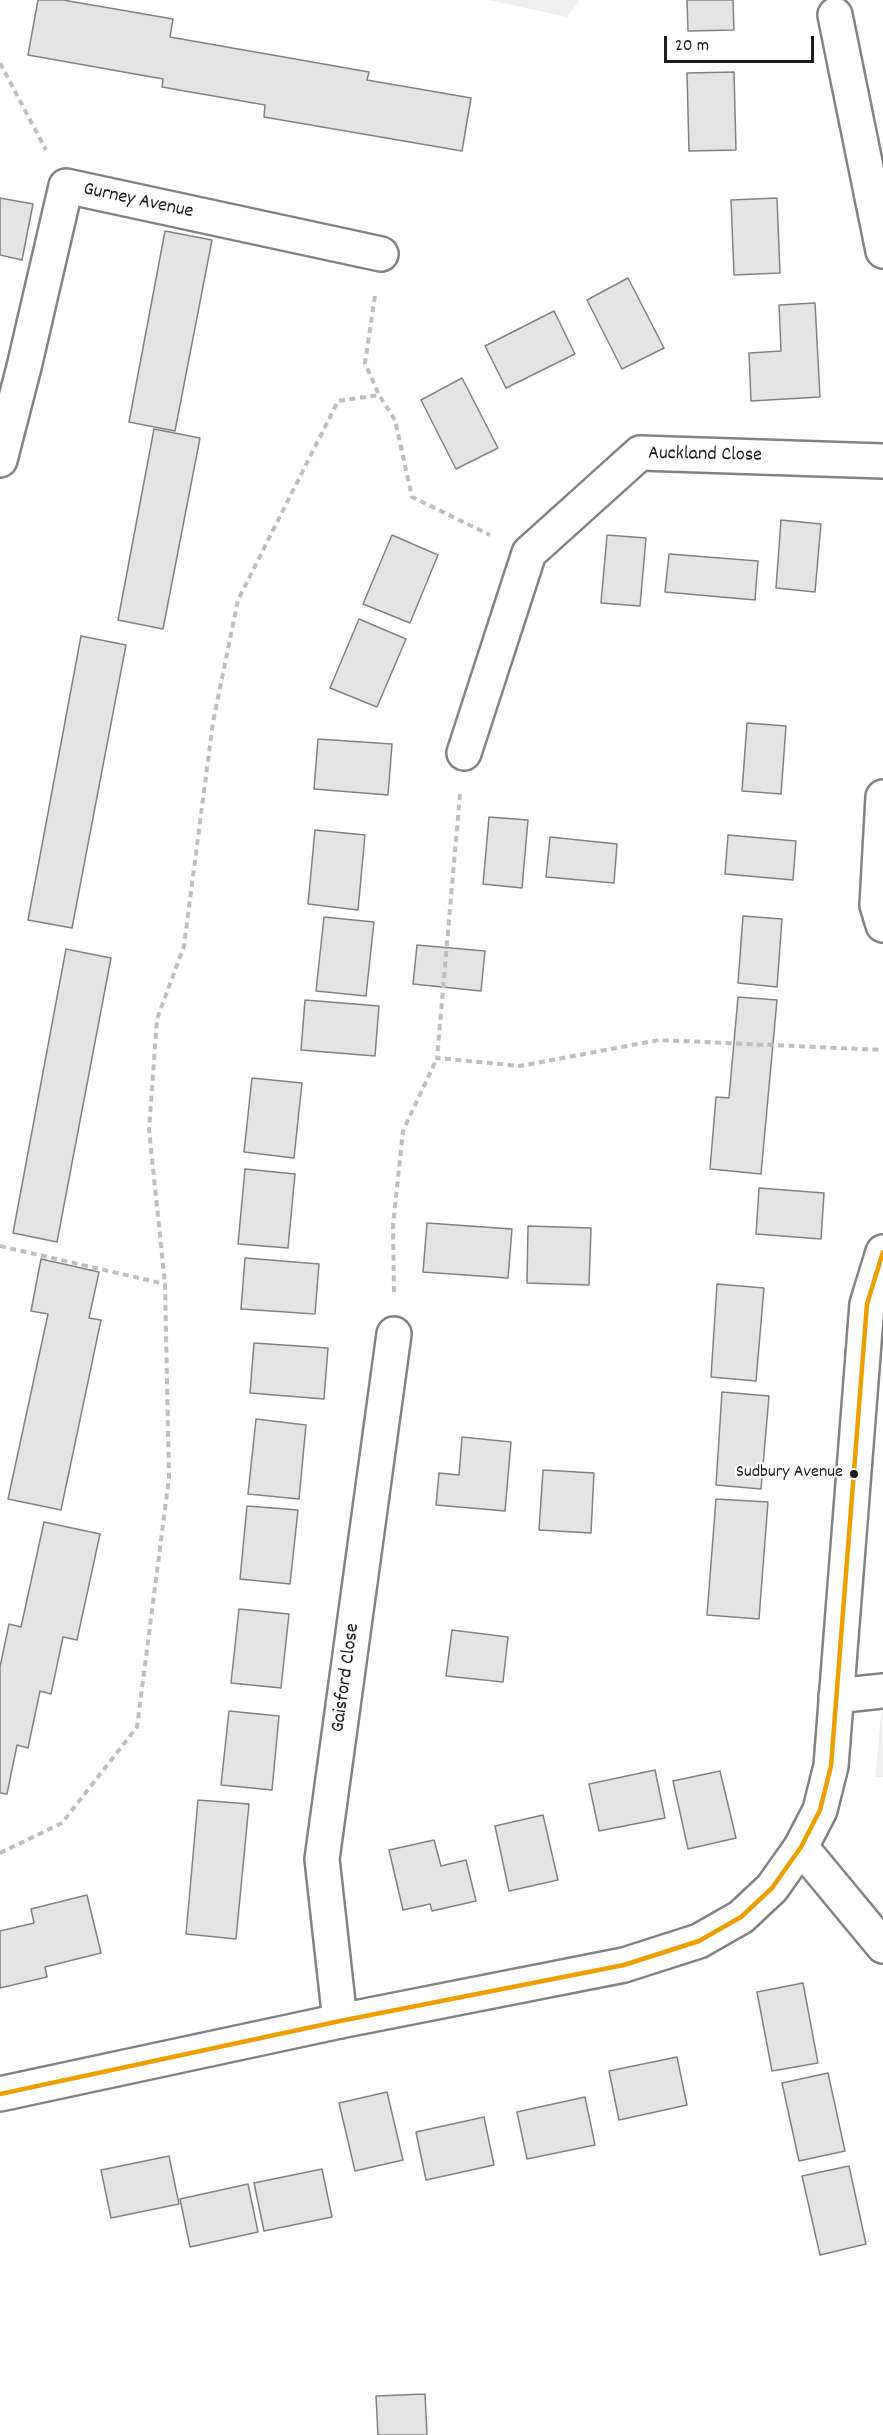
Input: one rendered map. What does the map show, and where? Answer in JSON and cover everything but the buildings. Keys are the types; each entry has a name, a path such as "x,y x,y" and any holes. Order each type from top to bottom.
{"street":[{"path":"835,15 883,251"},
{"name":"Gurney Avenue","path":"0,460 12,365 66,186 381,254"},
{"name":"Auckland Close","path":"529,553 640,453 883,460"},
{"path":"464,753 529,553"},
{"path":"883,797 877,905 883,925"},
{"path":"0,2094 624,1965 699,1941 741,1917 772,1888 801,1846 820,1810 831,1766 867,1304 883,1252"},
{"name":"Gaisford Close","path":"340,2022 322,1859 394,1334"},
{"path":"836,1696 883,1691"},
{"path":"801,1846 883,1946"}],"path":[{"path":"0,63 66,186"},
{"path":"381,254 365,363 379,395 395,420 412,497 529,553"},
{"path":"0,1853 62,1823 137,1727 170,1479 165,1284 149,1130 157,1019 184,946 213,722 238,600 338,401 379,395"},
{"path":"394,1334 393,1225 403,1131 437,1058 464,753"},
{"path":"437,1058 520,1066 659,1040 883,1050"},
{"path":"0,1246 165,1284"}],"shaded area":[{"path":"489,0 580,0 567,17"},
{"path":"882,1706 883,1777 875,1777"}],"transit line":[{"path":"0,2094 340,2021 624,1965 699,1941 741,1917 772,1888 801,1847 820,1810 831,1766 867,1304 883,1252"}],"place":[{"name":"Sudbury Avenue","path":"854,1474"}]}
